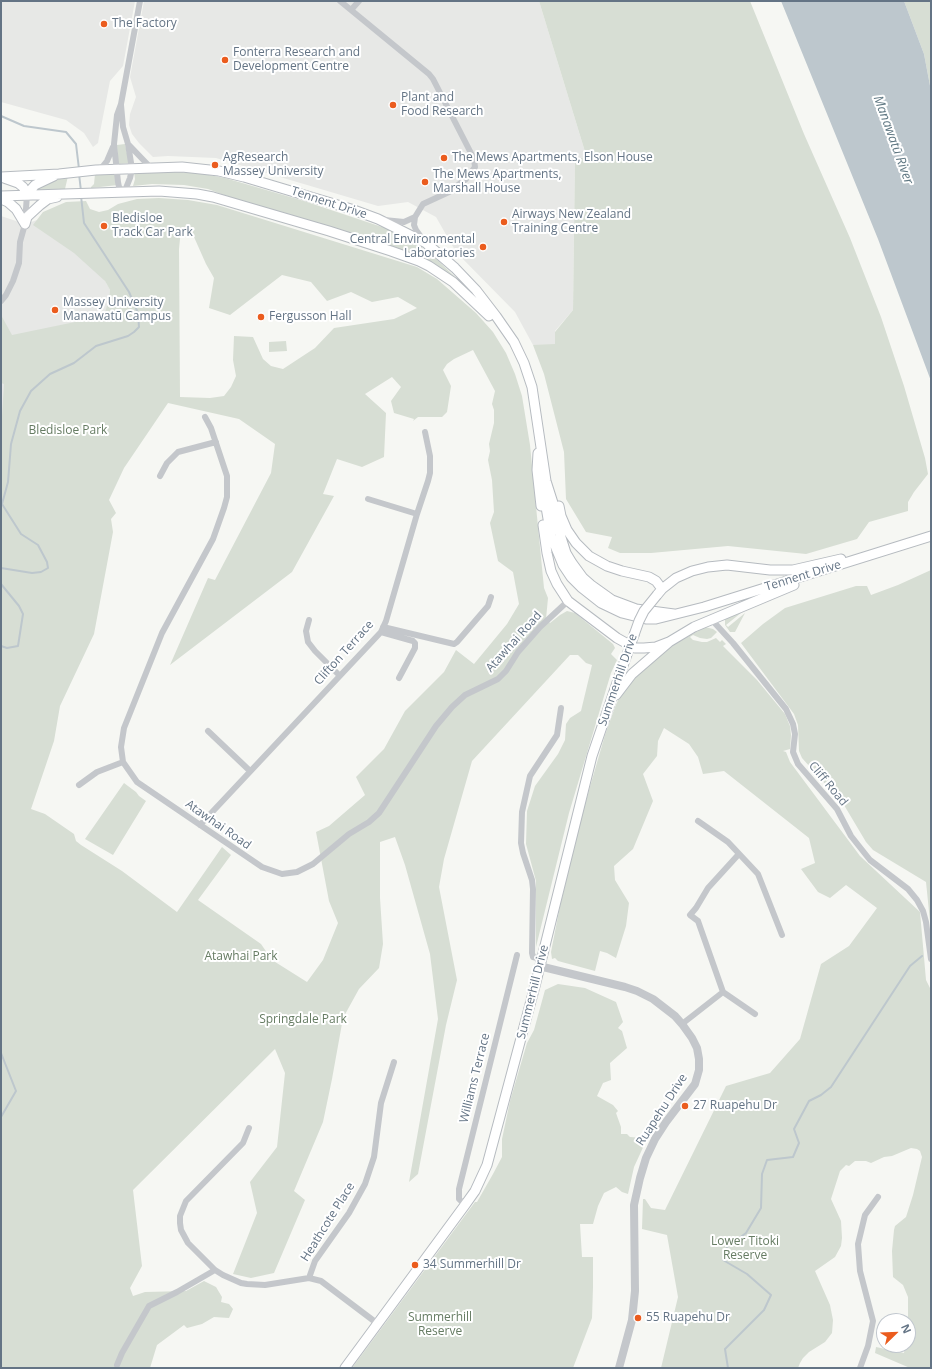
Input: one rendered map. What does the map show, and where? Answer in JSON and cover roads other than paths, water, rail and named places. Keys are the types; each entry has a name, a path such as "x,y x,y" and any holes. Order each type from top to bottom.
{"main road":[{"name":"Tennent Drive","path":"1,177 182,167 219,171 351,209 378,219 426,243 476,290 514,342 529,376 539,426 546,481 546,506 551,536 563,565 571,577 601,603 622,613 632,616 656,619 685,612 741,596 931,536"},
{"path":"1,177 18,183 23,187 26,194 35,186 64,173"},
{"name":"Tennent Drive","path":"1,196 26,194 124,193 159,191 197,194 242,204 405,256 429,266 453,282 514,342"},
{"path":"25,224 28,217 40,204 48,199 66,194"},
{"path":"1,199 16,208 25,224"},
{"path":"539,426 561,516 567,530 576,543 589,556 607,566 649,577 656,582 660,592"},
{"path":"539,426 537,470 547,553 554,578 568,600 617,638 630,646 635,648 644,648 670,642"},
{"name":"Summerhill Drive","path":"345,1368 465,1205 480,1181 487,1165 492,1151 586,778 607,710 644,611 660,592 676,578 692,571 708,567 727,565 770,570 793,570 893,548"},
{"path":"607,710 618,691 632,674 670,642 694,627 848,562"}],"street":[{"path":"121,104 123,127 128,144 132,169 124,193 119,187 113,147 116,115 121,104 140,1"},
{"path":"340,1 433,79 474,159 474,167 466,179 449,192 423,204 414,217 408,221 402,222 378,219"},
{"path":"351,10 359,1"},
{"path":"128,144 151,168"},
{"path":"95,171 103,166 107,161 113,147"},
{"path":"1,301 6,295 19,263 20,242 25,224 26,194"},
{"path":"414,217 414,225 416,230 426,243"},
{"name":"Atawhai Road","path":"205,417 216,442 226,476 227,497 213,539 162,633 124,728 121,747 124,762 137,782 255,864 282,874 297,872 313,864 349,834 369,822 378,813 436,726 452,707 466,695 498,679 506,671 518,652 540,627 568,600"},
{"name":"Clifton Terrace","path":"200,825 382,629 430,474 429,448 425,432"},
{"path":"160,476 167,463 178,452 216,442"},
{"path":"368,499 417,514"},
{"path":"382,629 454,644 488,606 491,597"},
{"name":"Cliff Road","path":"711,619 786,709 793,724 795,734 793,752 798,764 836,809 851,836 870,860 908,889 918,900 926,922 931,959"},
{"path":"309,620 306,631 308,642 339,675"},
{"path":"382,629 415,643 415,648 399,678"},
{"path":"540,963 533,957 532,953 533,889 532,880 523,854 521,843 522,812 530,776 557,735 561,708"},
{"path":"208,731 250,771"},
{"path":"79,785 97,772 124,762"},
{"path":"698,821 728,842 738,855 758,874 782,935"},
{"path":"738,855 708,888 690,915 698,921 723,992 755,1014"},
{"name":"Williams Terrace","path":"465,1205 459,1198 459,1189 517,955"},
{"name":"Ruapehu Drive","path":"540,963 625,986 637,991 665,1008 682,1024 692,1038 699,1059 700,1070 695,1084 655,1139 646,1158 640,1178 634,1205 636,1265 634,1306 626,1346 619,1368"},
{"path":"682,1024 723,992"},
{"name":"Heathcote Place","path":"309,1278 315,1261 349,1214 365,1184 374,1157 381,1103 394,1062"},
{"path":"249,1128 243,1143 186,1201 180,1216 181,1230 188,1243 215,1270 232,1279 247,1284 266,1285 309,1278 321,1281 378,1324"},
{"path":"860,1368 868,1346 873,1321 860,1271 858,1244 865,1215 878,1197"},
{"path":"116,1365 149,1306 215,1270"}],"water":[{"name":"Manawatū River","path":"781,1 904,1 924,54 931,91 931,381 878,239"}],"waterway":[{"path":"1,116 24,126 66,132 76,144 79,169"},
{"path":"79,174 81,191"},
{"path":"1,568 32,573 41,572 48,568 47,562 38,545 21,534 2,504 8,482 11,444 20,411 31,391 50,374 74,363 96,346 128,336 139,327 138,313 129,292 84,223 81,196"},
{"path":"1,584 19,606 23,614 18,646 7,648 1,646"},
{"path":"728,1368 725,1349 764,1310 771,1295 747,1274 723,1260 727,1247 746,1233 761,1208 762,1174 767,1160 793,1157 799,1143 794,1129 809,1101 821,1095 831,1087 910,966 922,956"},
{"path":"1,1053 16,1091 1,1117"}],"place":[{"name":"The Factory","path":"104,24"},
{"name":"Fonterra Research and Development Centre","path":"225,60"},
{"name":"Plant and Food Research","path":"393,105"},
{"name":"The Mews Apartments, Elson House","path":"444,158"},
{"name":"AgResearch Massey University","path":"215,165"},
{"name":"The Mews Apartments, Marshall House","path":"425,182"},
{"name":"Airways New Zealand Training Centre","path":"504,222"},
{"name":"Bledisloe Track Car Park","path":"104,226"},
{"name":"Central Environmental Laboratories","path":"483,247"},
{"name":"Massey University Manawatū Campus","path":"55,310"},
{"name":"Fergusson Hall","path":"261,317"},
{"name":"27 Ruapehu Dr","path":"685,1106"},
{"name":"34 Summerhill Dr","path":"415,1265"},
{"name":"55 Ruapehu Dr","path":"638,1318"}],"park label":[{"name":"Bledisloe Park","path":"68,431"},
{"name":"Atawhai Park","path":"241,957"},
{"name":"Springdale Park","path":"303,1020"},
{"name":"Lower Titoki Reserve","path":"745,1249"},
{"name":"Summerhill Reserve","path":"440,1325"}]}
